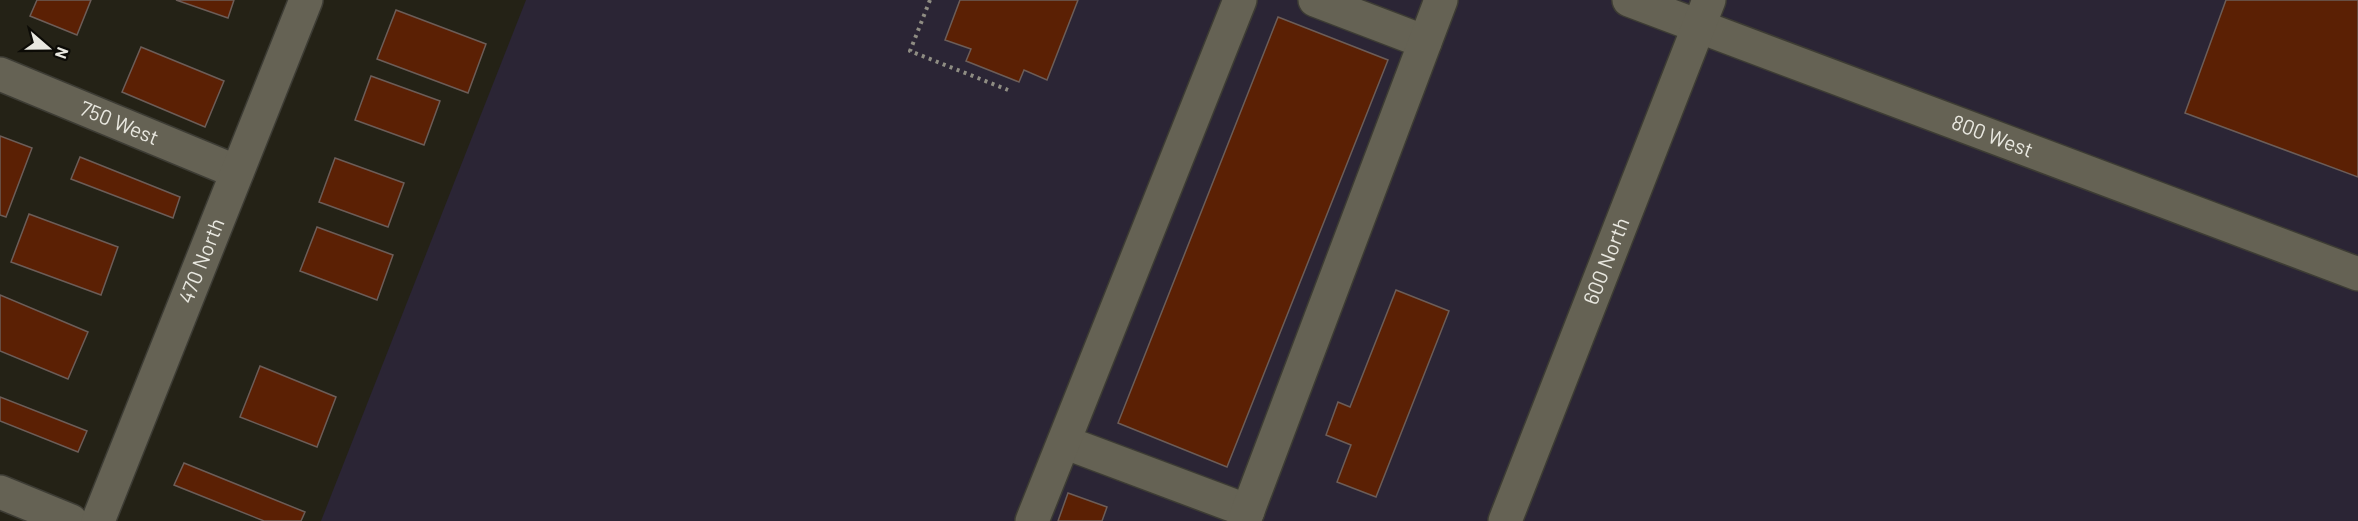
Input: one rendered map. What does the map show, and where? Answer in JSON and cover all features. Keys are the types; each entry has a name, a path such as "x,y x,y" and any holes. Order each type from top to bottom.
{"street":[{"name":"470 North","path":"98,521 306,0"},
{"path":"1032,521 1240,0"},
{"path":"1315,0 1425,42"},
{"path":"1064,442 1246,516 1441,0"},
{"name":"800 West","path":"1629,0 1703,13 2358,274"},
{"name":"600 North","path":"1510,519 1703,13"},
{"name":"750 West","path":"0,74 237,172"},
{"path":"0,492 71,521"}],"path":[{"path":"930,0 910,51 1008,90"}],"shaded area":[{"path":"526,0 2358,0 2358,521 321,521"}],"building":[{"path":"37,0 91,0 77,35 30,16"},
{"path":"176,0 234,0 228,18"},
{"path":"960,0 1078,0 1047,80 1024,70 1019,82 966,61 971,49 945,40"},
{"path":"2226,0 2358,0 2358,177 2185,113"},
{"path":"396,10 486,44 468,93 377,59"},
{"path":"1278,17 1388,60 1227,467 1118,423"},
{"path":"141,47 224,81 205,127 122,92"},
{"path":"371,76 440,101 424,145 355,120"},
{"path":"0,136 32,148 6,217 0,215"},
{"path":"80,157 180,197 173,218 71,179"},
{"path":"335,158 404,183 388,227 319,202"},
{"path":"29,214 118,247 101,295 11,262"},
{"path":"317,227 393,255 377,300 300,271"},
{"path":"1396,290 1449,311 1376,497 1337,482 1351,445 1326,435 1338,402 1350,407"},
{"path":"0,295 88,332 68,379 0,351"},
{"path":"260,366 336,397 317,447 240,417"},
{"path":"0,397 87,431 78,452 0,421"},
{"path":"184,463 305,512 301,521 264,521 174,485"},
{"path":"1068,493 1107,507 1102,521 1058,521"}]}
